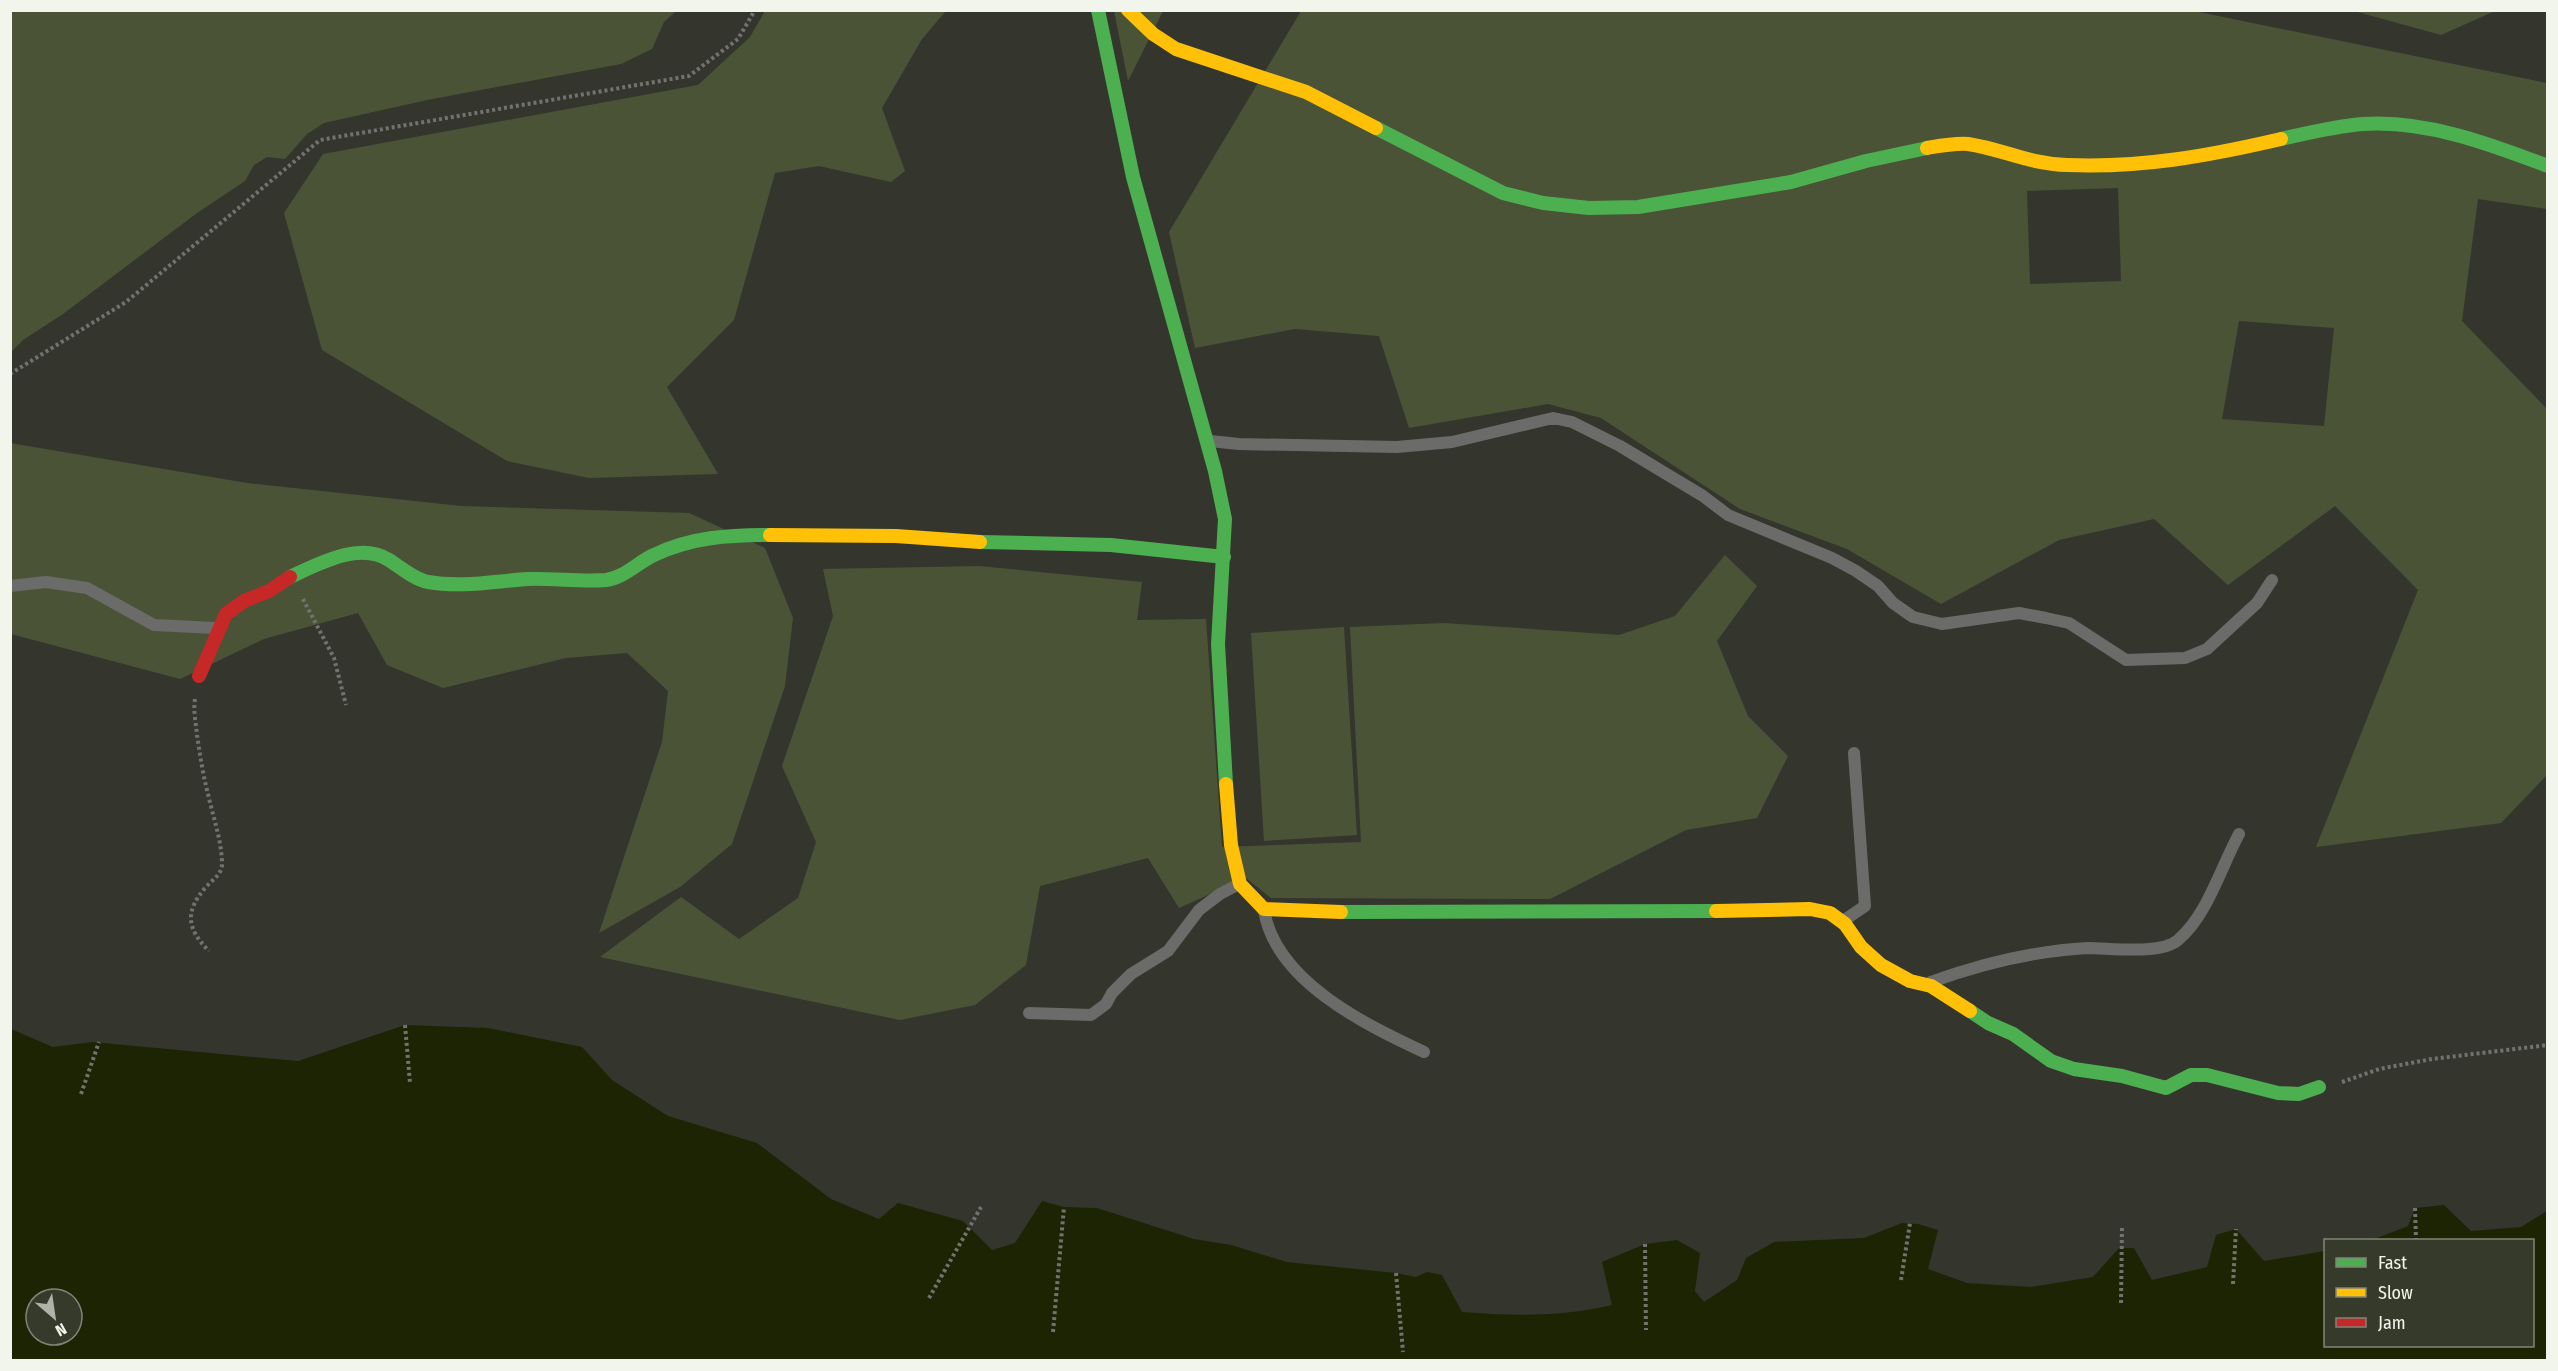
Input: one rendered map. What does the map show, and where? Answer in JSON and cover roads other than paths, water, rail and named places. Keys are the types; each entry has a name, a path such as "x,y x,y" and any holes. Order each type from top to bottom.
{"street":[{"path":"1098,10 1133,177 1207,441 1225,519 1218,644 1221,727 1232,845 1240,884 1264,909 1361,913 1810,909 1830,913 1842,922 1861,947 1881,965 1910,981 1931,986 1988,1023 2013,1034 2051,1061 2074,1069 2122,1076 2166,1088 2191,1075 2207,1075 2278,1094 2299,1094 2319,1087"},
{"path":"1128,10 1153,34 1176,49 1306,92 1503,193 1543,203 1589,208 1638,207 1791,182 1878,158 1937,146 1967,144 2033,162 2067,165 2155,163 2210,156 2313,132 2364,124 2417,127 2487,142 2547,166"},
{"path":"199,676 226,614 244,601 327,560 354,554 378,553 425,582 458,585 529,579 608,580 628,571 653,555 698,539 735,534 896,536 977,542 1111,545 1224,557"}],"lane":[{"path":"1207,441 1239,444 1397,447 1452,442 1553,418 1572,422 1620,446 1703,496 1728,515 1856,571 1878,586 1893,603 1913,617 1942,624 2019,613 2046,618 2069,623 2126,660 2185,658 2207,649 2257,603 2272,580"},
{"path":"10,586 46,582 87,588 154,625 218,628"},
{"path":"1842,922 1865,906 1854,753"},
{"path":"1924,984 2030,953 2088,948 2161,948 2176,942 2197,921 2239,834"},
{"path":"1029,1013 1091,1015 1106,1004 1112,993 1131,974 1168,951 1199,910 1220,894 1240,884"},
{"path":"1264,909 1266,923 1279,951 1299,976 1350,1012 1424,1052"}]}
